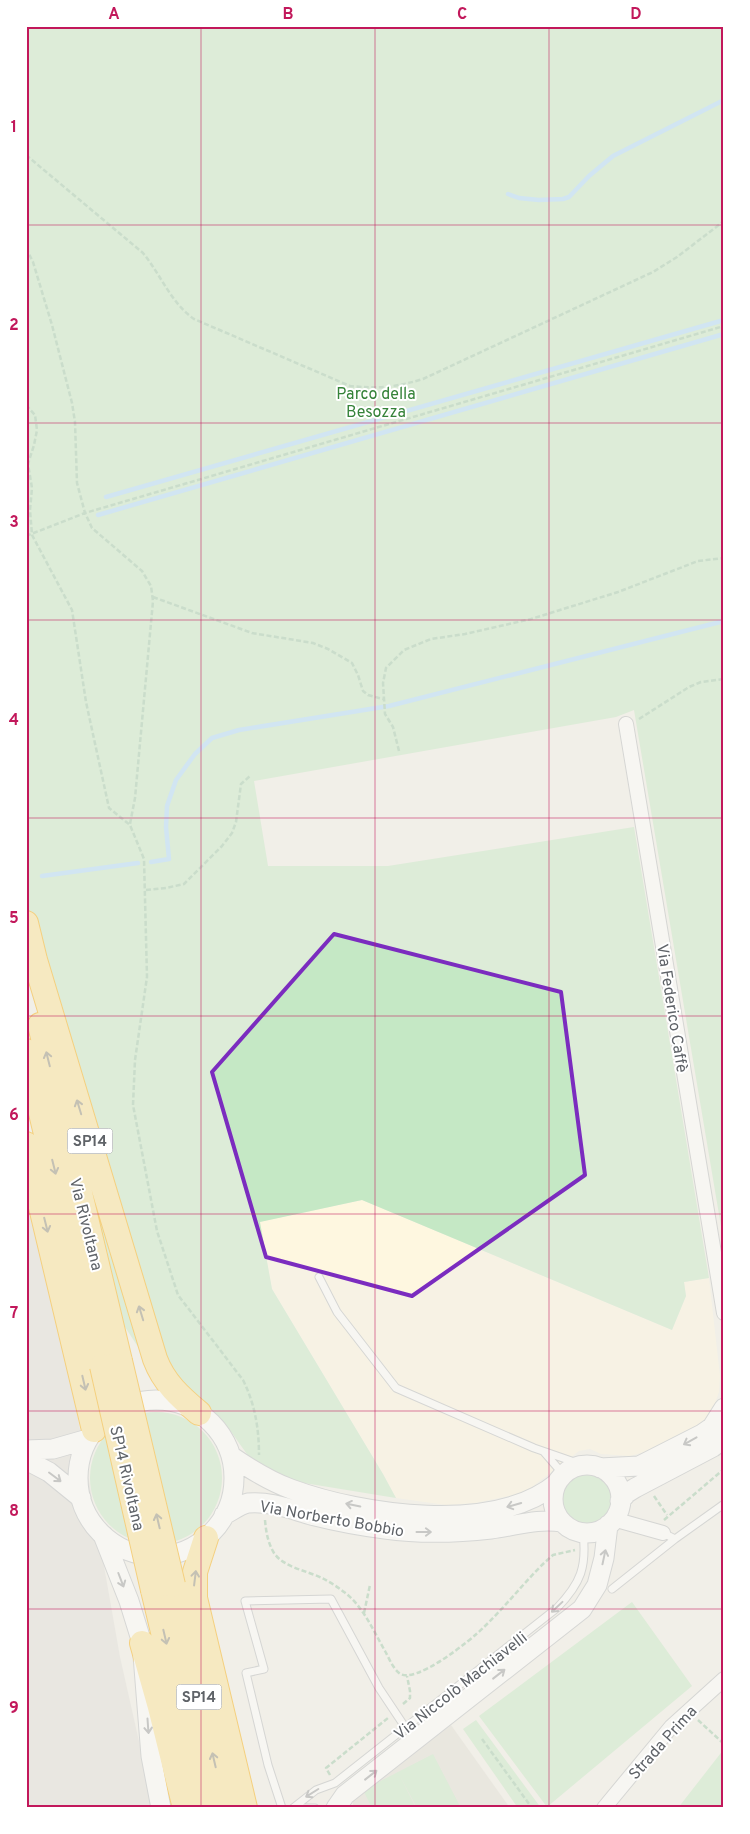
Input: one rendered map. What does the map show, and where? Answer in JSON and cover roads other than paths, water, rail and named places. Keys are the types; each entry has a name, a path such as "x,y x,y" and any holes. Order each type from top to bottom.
{"highway":[{"name":"SP14","path":"26,922 155,1360 170,1386 198,1413"},
{"name":"Via Rivoltana","path":"26,970 111,1364"},
{"name":"Via Rivoltana","path":"26,1051 111,1364"},
{"path":"26,1144 91,1435"},
{"name":"SP14 Rivoltana","path":"111,1364 163,1588"},
{"name":"SP14","path":"206,1538 196,1572 195,1598 245,1808"},
{"name":"SP14","path":"163,1588 205,1808"},
{"name":"SP14","path":"163,1588 225,1808"},
{"name":"SP14","path":"142,1643 185,1808"}],"street":[{"name":"Via Federico Caffè","path":"626,724 724,1313"},
{"name":"Via Norberto Bobbio","path":"152,1400 170,1401 188,1407 198,1413 212,1424 220,1434 231,1456 233,1486 230,1504 224,1515 206,1538 191,1548 180,1552 151,1556 133,1553 122,1548 103,1535 92,1522 81,1498 78,1482 79,1465 91,1435 112,1414 128,1405 140,1402 152,1400"},
{"name":"Via Norberto Bobbio","path":"231,1456 259,1475 290,1489 322,1499 362,1507 436,1516 475,1514 513,1506 540,1495 572,1468 639,1466 702,1434 712,1427 724,1408"},
{"name":"Via Norberto Bobbio","path":"26,1450 53,1449 91,1435"},
{"path":"584,1540 615,1513 627,1493 713,1448 724,1438"},
{"name":"Via Norberto Bobbio","path":"26,1460 49,1472 81,1498"},
{"path":"336,1808 346,1795 582,1609 597,1585 615,1513 617,1485 607,1472 592,1466"},
{"path":"560,1478 553,1499 554,1508 562,1522"},
{"name":"Via Norberto Bobbio","path":"224,1515 242,1504 262,1503 282,1506 340,1521 407,1532 450,1532 492,1529 540,1520 562,1522 584,1540"},
{"path":"615,1513 664,1533"},
{"name":"SP14","path":"103,1535 129,1601 142,1643"},
{"path":"142,1643 150,1756 161,1808"},
{"name":"Strada Prima","path":"604,1808 672,1727 724,1679"}],"lane":[{"path":"319,1277 337,1312 396,1388 544,1452 592,1466"},
{"path":"544,1452 560,1478"},
{"path":"612,1589 664,1533 724,1504"},
{"name":"Via Niccolò Machiavelli","path":"293,1808 316,1790 335,1783 557,1608 571,1594 583,1571 584,1540"},
{"path":"282,1808 268,1765 246,1673 264,1669 245,1601 331,1599 379,1688 405,1727"},
{"path":"304,1808 315,1808"}],"waterway":[{"path":"508,194 519,198 539,200 569,197 589,176 613,156 724,100"},
{"path":"106,497 724,320"},
{"path":"98,515 724,334"},
{"path":"151,862 169,859 166,827 167,806 176,780 195,754 212,738 239,730 389,706 724,621"},
{"path":"42,876 138,863"}],"park label":[{"name":"Parco della Besozza","path":"376,402"}]}
